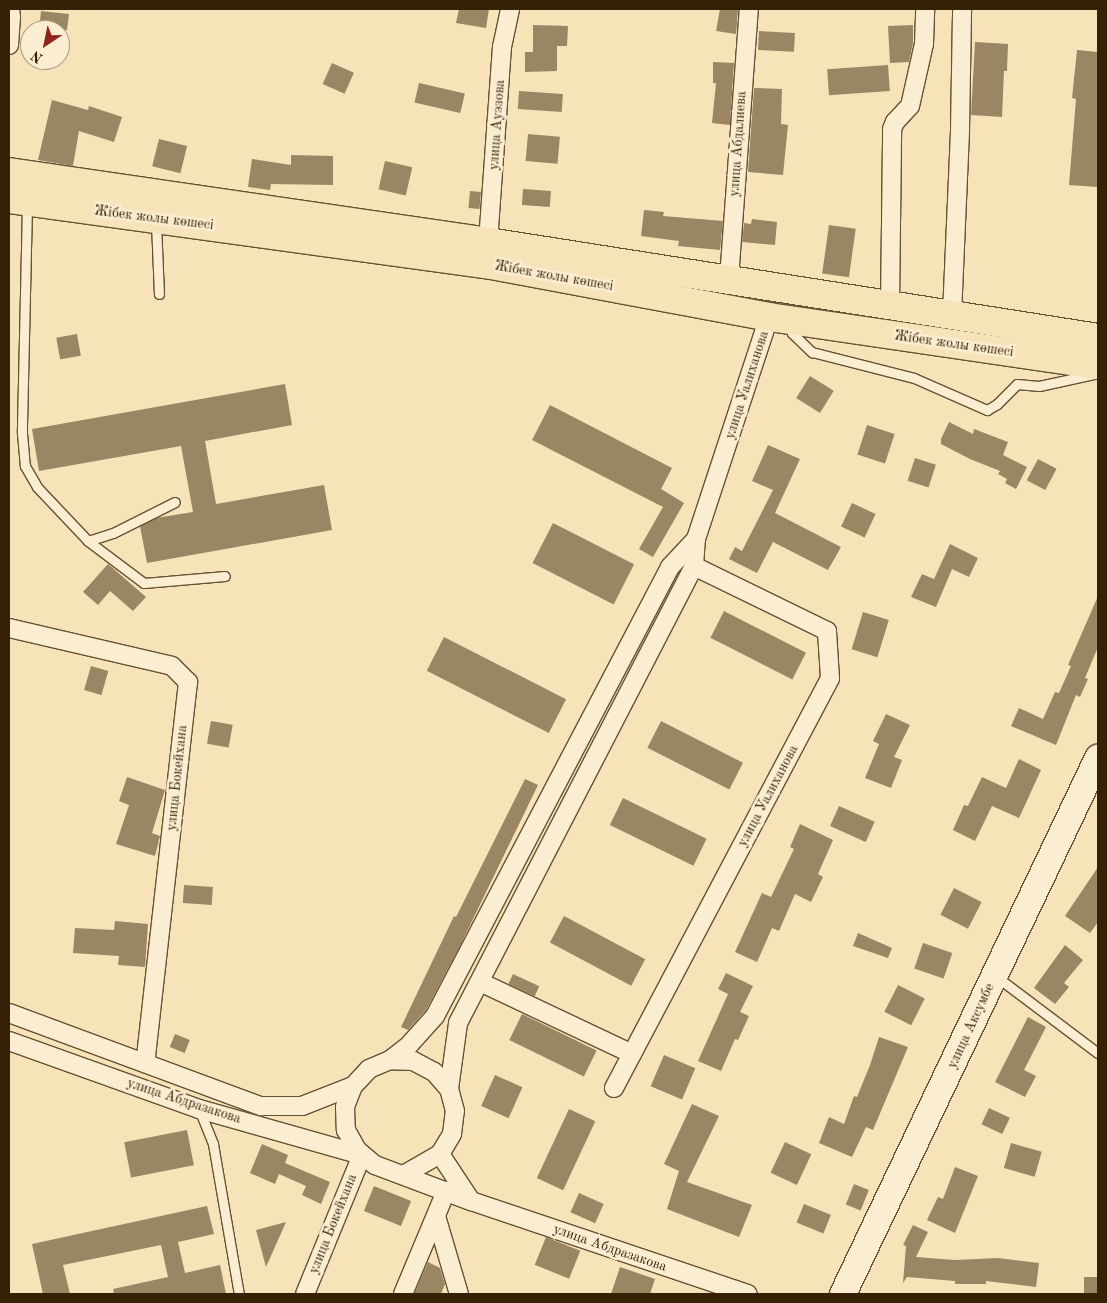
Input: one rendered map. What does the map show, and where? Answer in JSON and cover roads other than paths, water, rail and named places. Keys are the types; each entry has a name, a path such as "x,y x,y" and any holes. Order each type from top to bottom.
{"main road":[{"name":"Жібек жолы көшесі","path":"9,172 488,242 1098,338"},
{"name":"Жібек жолы көшесі","path":"18,201 156,218 486,264 778,318 1098,365"},
{"name":"улица Аксумбе","path":"843,1294 1098,758"}],"street":[{"path":"9,45 12,17 10,9"},
{"name":"улица Ауэзова","path":"488,242 502,47 510,9"},
{"name":"улица Абдалиева","path":"729,279 749,9"},
{"path":"890,305 892,129 895,122 910,106 924,44 924,9"},
{"path":"952,315 960,129 962,9"},
{"name":"улица Уалиханова","path":"449,1089 458,1023 694,566 696,539 778,318"},
{"name":"улица Уалиханова","path":"390,1060 409,1045 435,1016 670,567 696,539"},
{"name":"улица Уалиханова","path":"614,1088 830,678 827,631 694,566"},
{"name":"улица Бокейхана","path":"9,628 172,666 188,682 145,1063"},
{"path":"480,982 632,1054"},
{"path":"10,1047 15,1015"},
{"name":"улица Абдразакова","path":"15,1015 261,1106 302,1106 353,1086"},
{"name":"улица Абдразакова","path":"10,1047 199,1108 362,1154"},
{"path":"390,1060 413,1061 434,1072 449,1089 455,1111 452,1134 440,1154 405,1174 375,1165 357,1150 346,1130 345,1107 353,1086 369,1069 390,1060"},
{"name":"улица Бокейхана","path":"305,1294 362,1154"},
{"path":"440,1154 471,1201"},
{"name":"улица Абдразакова","path":"405,1174 471,1201 748,1294"},
{"path":"403,1294 446,1192"},
{"path":"436,1216 459,1294"}],"lane":[{"path":"18,201 22,434 26,466 37,487 88,540 144,583 226,576"},
{"path":"156,218 159,294"},
{"path":"778,318 812,352 914,378 987,410 997,404 1017,384 1039,386 1098,372"},
{"path":"88,540 113,533 175,502"},
{"path":"995,975 1098,1052"},
{"path":"199,1108 213,1144 239,1294"}]}
